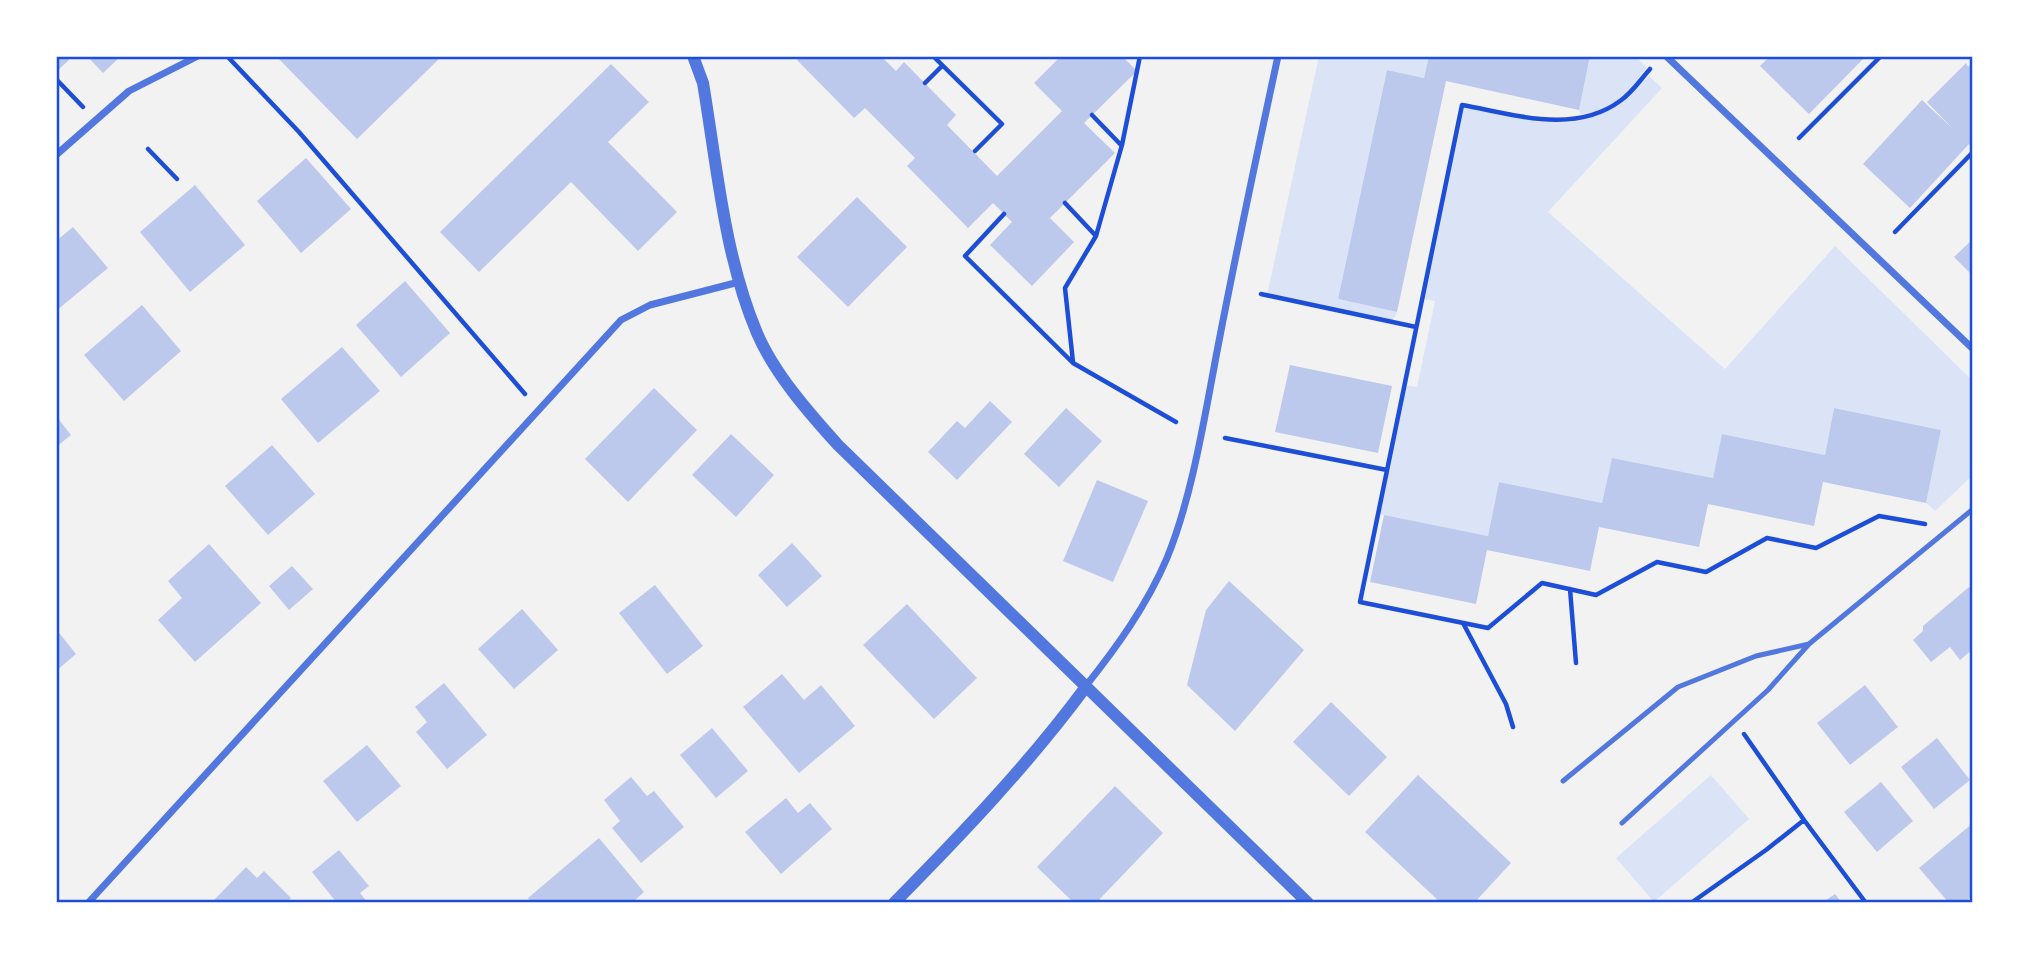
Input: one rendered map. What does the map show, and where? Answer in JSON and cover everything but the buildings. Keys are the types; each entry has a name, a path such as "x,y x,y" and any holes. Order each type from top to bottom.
{"street":[{"path":"56,155 129,91 198,56"},
{"path":"693,56 703,83 739,282 758,335 788,384 828,434 1308,903"},
{"path":"894,903 964,832 1053,731 1119,644 1167,558 1182,512 1202,430 1240,232 1278,56"},
{"path":"1666,56 1973,349"},
{"path":"88,903 621,320 650,305 739,282"}],"lane":[{"path":"1622,824 1768,690 1809,644 1973,509"},
{"path":"1563,781 1678,687 1756,656 1809,644"}],"path":[{"path":"227,56 299,132 538,410"},
{"path":"933,56 1002,124 975,151"},
{"path":"1073,363 1065,288 1096,236 1122,145 1140,56"},
{"path":"1799,138 1881,56"},
{"path":"925,83 942,66"},
{"path":"1651,69 1620,101 1582,119 1548,120 1462,104 1360,602 1488,628 1542,583 1596,594 1657,562 1706,572 1767,538 1816,548 1879,516 1949,529"},
{"path":"57,80 95,119"},
{"path":"1092,115 1122,145"},
{"path":"148,149 177,179"},
{"path":"1895,232 1973,152"},
{"path":"1065,203 1096,236"},
{"path":"1004,214 965,256 1073,363 1176,422"},
{"path":"1261,294 1416,327"},
{"path":"1225,438 1387,470"},
{"path":"1570,589 1576,663"},
{"path":"1463,623 1506,704 1513,727"},
{"path":"1734,720 1866,903"},
{"path":"1691,903 1804,820"}],"shaded area":[{"path":"1319,56 1429,56 1424,78 1387,70 1338,299 1397,312 1392,322 1267,295"},
{"path":"1590,56 1635,56 1647,67 1624,98 1649,76 1662,88 1548,212 1725,369 1835,246 1973,381 1973,475 1935,511 1926,503 1941,430 1834,408 1825,455 1723,434 1713,478 1612,458 1602,503 1499,482 1488,536 1378,514 1404,385 1417,387 1435,301 1422,299 1462,105 1548,120 1582,118 1579,110"},
{"path":"1711,775 1749,819 1654,902 1616,858"}]}
